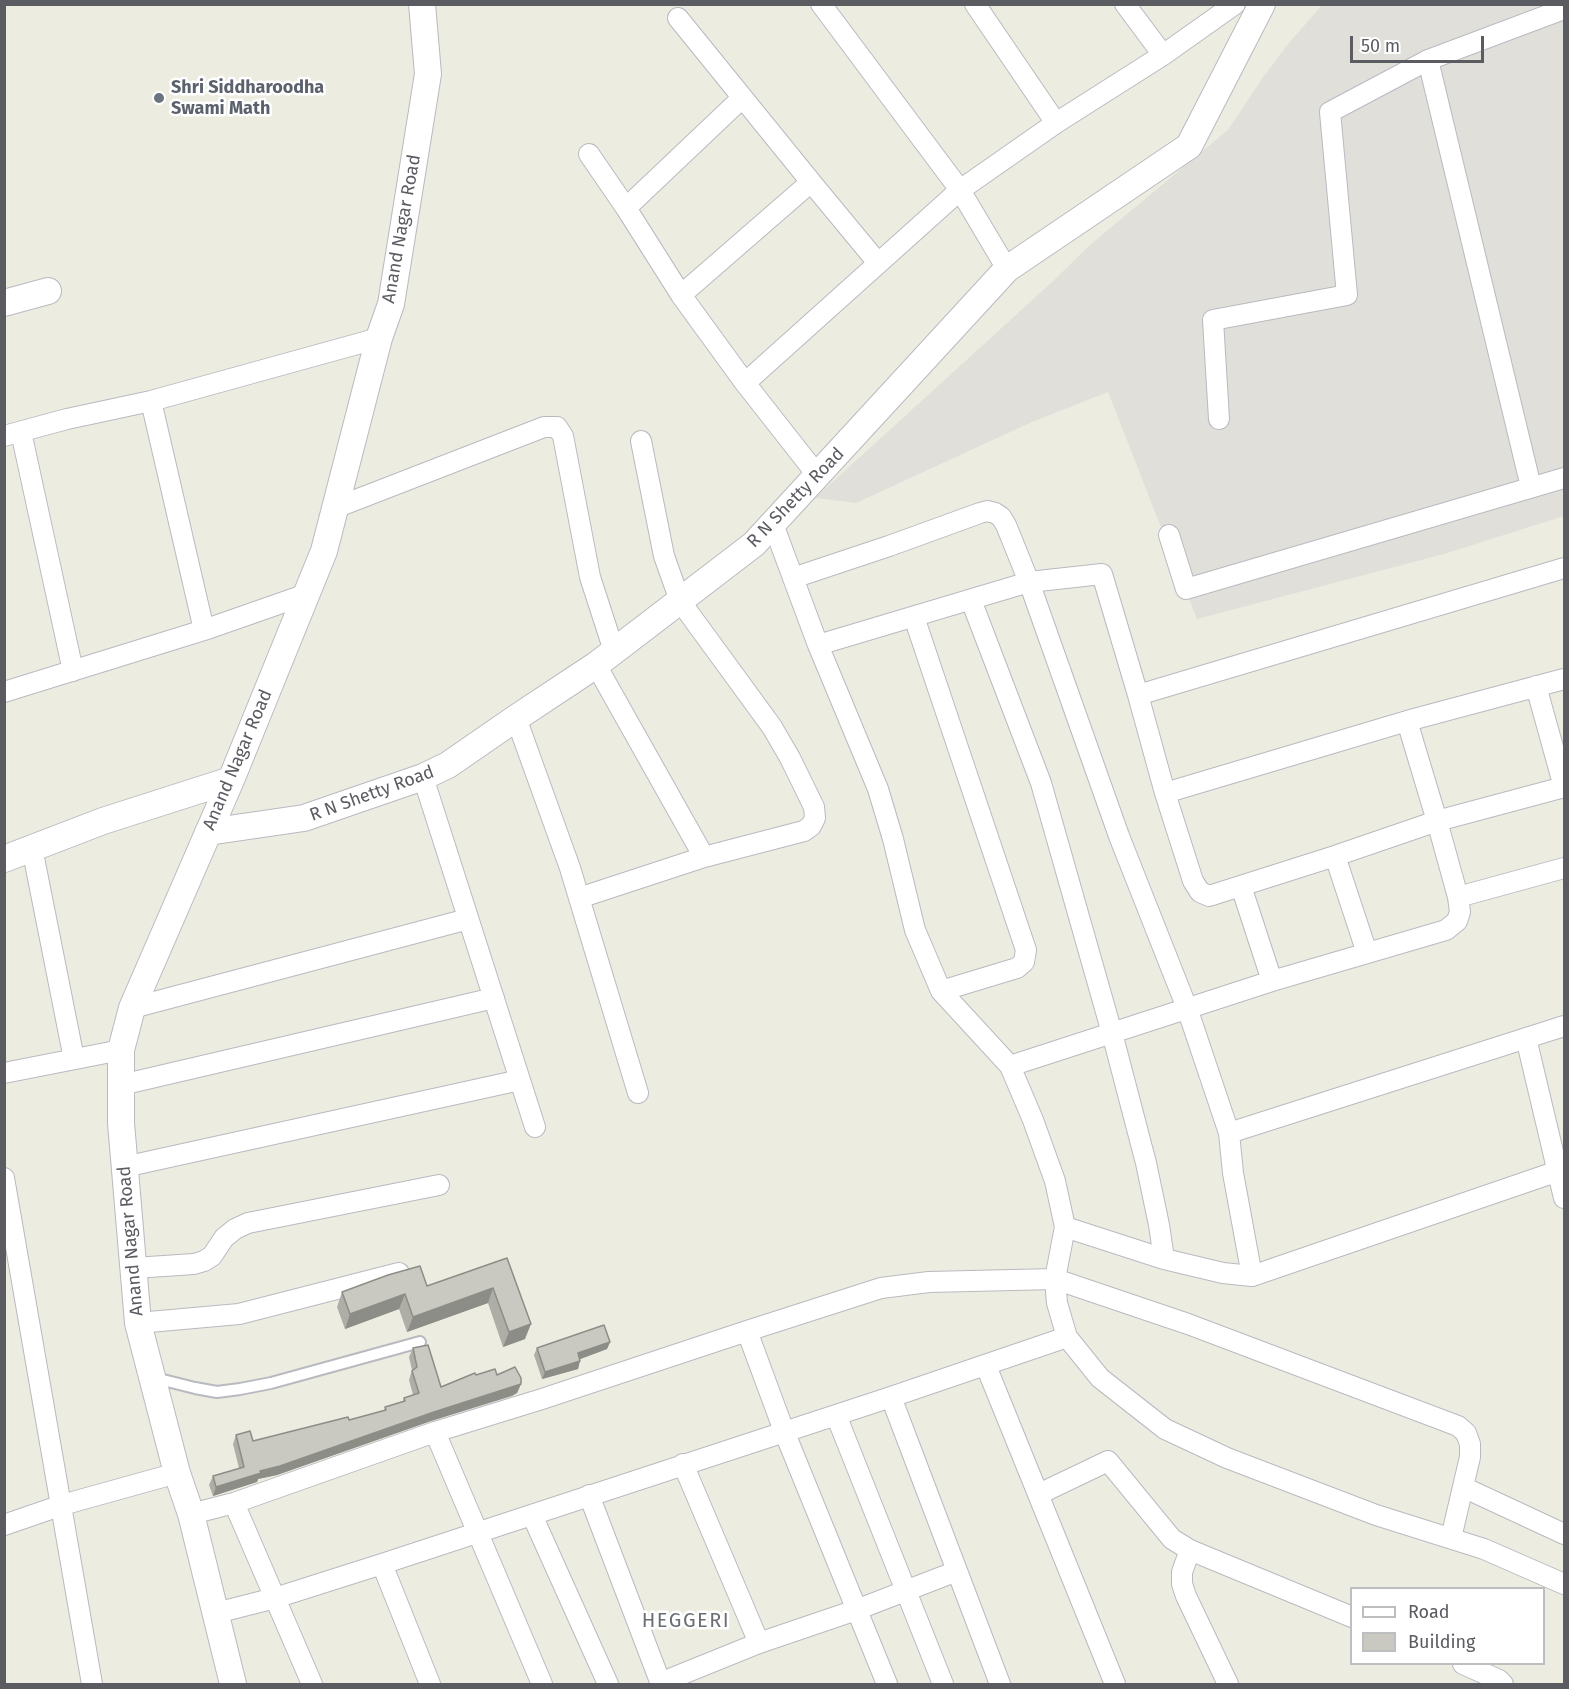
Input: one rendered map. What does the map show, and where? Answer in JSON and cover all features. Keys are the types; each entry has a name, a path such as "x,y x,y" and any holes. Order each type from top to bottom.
{"street":[{"name":"Anand Nagar Road","path":"234,1684 191,1514 177,1473 138,1323 121,1123 121,1050 132,1008 231,780 324,551 379,338 391,304 428,74 422,4"},
{"path":"821,4 960,190 1007,269"},
{"path":"975,4 1056,123"},
{"path":"1125,4 1162,55"},
{"path":"745,382 960,190 1235,4"},
{"name":"R N Shetty Road","path":"208,832 303,818 423,777 448,765 605,658 754,544 1007,269 1189,146 1261,5"},
{"path":"1219,419 1213,320 1347,295 1330,112 1428,60 1564,9"},
{"path":"678,18 878,263"},
{"path":"1428,60 1531,488"},
{"path":"626,208 742,98"},
{"path":"589,154 681,295 818,476"},
{"path":"681,295 811,182"},
{"path":"4,303 48,291"},
{"path":"73,671 13,434 67,419 152,401 379,338"},
{"path":"152,401 204,630"},
{"path":"335,508 544,427 557,427 563,436 605,658 704,857"},
{"path":"579,898 704,857 804,831 811,826 815,818 814,807 772,727 680,601 664,555 641,441"},
{"path":"1169,535 1186,589 1564,478"},
{"path":"793,578 987,511 1001,517 1029,582 1119,836 1187,1008 1228,1132 1233,1173 1252,1276"},
{"path":"773,524 818,645 878,789 893,839 915,930 941,991 1010,1066 1055,1181 1065,1232 1057,1272 1057,1303 1066,1337 1100,1378 1165,1429 1227,1458 1376,1515 1484,1549 1564,1584"},
{"path":"1138,695 1564,568"},
{"path":"818,645 1029,582 1102,574 1193,882 1200,892 1209,896 1437,821 1564,787 1536,686"},
{"path":"4,692 204,630 307,594"},
{"path":"971,600 1041,783 1112,1033 1146,1163 1164,1259"},
{"path":"915,617 1026,950 1024,962 1017,968 941,991"},
{"path":"1165,792 1407,721 1564,679"},
{"path":"516,717 579,898 638,1093"},
{"path":"1010,1066 1272,981 1446,930 1457,921 1460,912 1458,897 1407,721"},
{"path":"423,777 535,1127"},
{"path":"4,859 103,821 231,780"},
{"path":"32,848 74,1059"},
{"path":"1335,856 1367,953"},
{"path":"1458,897 1564,868"},
{"path":"1241,886 1272,981"},
{"path":"132,1008 468,919"},
{"path":"121,1085 494,998"},
{"path":"1228,1132 1564,1026"},
{"path":"1526,1038 1561,1170 1564,1198"},
{"path":"4,1073 121,1050"},
{"path":"124,1167 520,1080"},
{"path":"1065,1232 1223,1273 1252,1276 1561,1170"},
{"path":"4,1178 92,1684"},
{"path":"134,1268 194,1264 204,1261 212,1256 224,1238 235,1229 248,1223 439,1185"},
{"path":"138,1323 239,1314 408,1271"},
{"path":"191,1514 234,1503 435,1432 882,1288 1057,1272 1458,1426 1466,1432 1470,1444 1470,1457 1450,1538"},
{"path":"747,1331 784,1431 887,1684"},
{"path":"216,1613 275,1598 382,1564 986,1366 1066,1337"},
{"path":"986,1366 1115,1684"},
{"path":"891,1397 1000,1684"},
{"path":"836,1415 943,1684"},
{"path":"435,1432 543,1684"},
{"path":"1039,1494 1108,1461 1172,1539 1190,1550 1350,1616"},
{"path":"683,1464 759,1644"},
{"path":"4,1524 62,1505 177,1473"},
{"path":"1463,1487 1564,1534"},
{"path":"589,1496 661,1684 759,1644 957,1571"},
{"path":"234,1503 312,1684"},
{"path":"532,1515 608,1684"},
{"path":"1190,1550 1182,1572 1185,1596 1228,1684"},
{"path":"382,1564 430,1684"},
{"path":"1465,1665 1503,1684"}],"lane":[{"path":"152,1378 217,1392 240,1389 271,1383 420,1342"}],"shaded area":[{"path":"1322,5 1564,5 1564,516 1444,554 1197,619 1108,392 1032,422 856,503 815,498 1091,244 1228,130 1263,77"}],"building":[{"path":"507,1258 531,1324 509,1332 493,1288 413,1317 405,1294 350,1314 342,1292 420,1266 427,1286"},
{"path":"604,1325 610,1342 578,1353 580,1361 545,1372 537,1348"},
{"path":"428,1345 441,1387 475,1373 476,1375 495,1369 497,1375 515,1367 521,1378 521,1384 216,1487 213,1476 244,1467 236,1435 250,1431 253,1441 348,1417 349,1420 386,1410 385,1407 405,1401 404,1398 419,1393 412,1371 417,1367 413,1348"}],"place":[{"name":"Shri Siddharoodha Swami Math","path":"159,98"}],"district":[{"name":"HEGGERI","path":"686,1621"}]}
